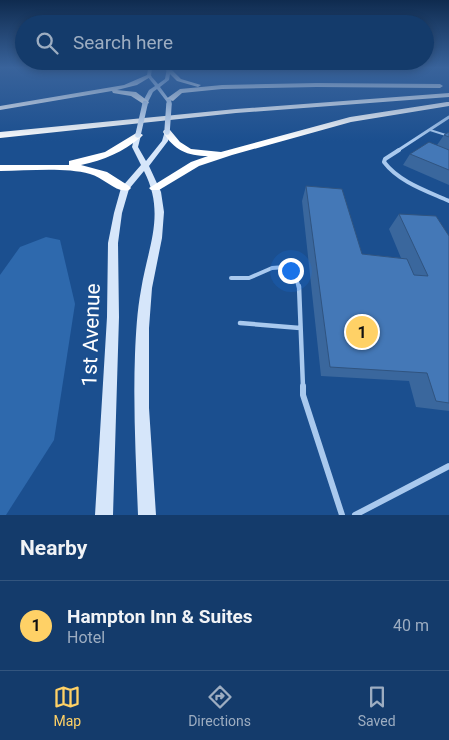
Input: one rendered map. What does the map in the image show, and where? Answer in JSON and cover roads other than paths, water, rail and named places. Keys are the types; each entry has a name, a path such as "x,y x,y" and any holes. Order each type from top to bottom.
{"highway":[{"path":"0,108 97,92"},
{"path":"98,92 133,94 145,103"},
{"path":"170,100 179,92"},
{"path":"330,95 374,92"},
{"path":"0,135 236,111 449,95"},
{"path":"212,104 303,97"},
{"path":"155,188 195,164 228,153 350,120 449,104"},
{"path":"134,112 177,108"},
{"path":"167,132 175,144 183,150 203,154 228,153"},
{"path":"29,168 74,163 108,155 126,145 138,135"},
{"path":"0,168 81,168 103,174 124,188"}],"main road":[{"path":"147,515 141,397 145,300 156,251 159,209 155,188 135,147 145,103 148,95 152,92"},
{"path":"124,188 165,141 170,100 164,92"},
{"name":"1st Avenue","path":"104,515 113,317 113,242 124,188"}],"street":[{"path":"449,118 385,159 386,166 395,173 449,201"}],"lane":[{"path":"430,130 449,136"},
{"path":"231,278 250,278 279,266 292,270 300,284 303,395 342,515"},
{"path":"240,323 300,328"},
{"path":"355,515 449,466"}],"place":[{"name":"Hampton Inn & Suites","path":"362,332"}]}
